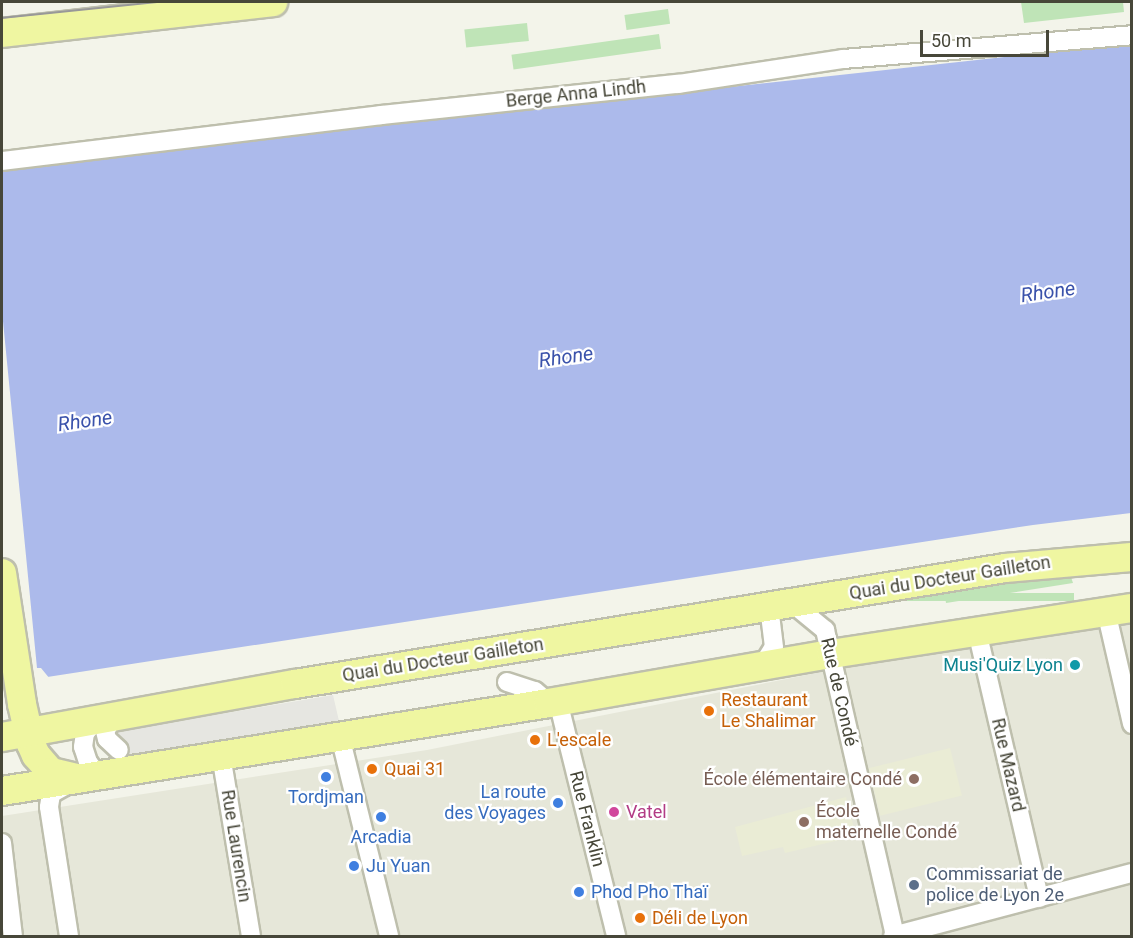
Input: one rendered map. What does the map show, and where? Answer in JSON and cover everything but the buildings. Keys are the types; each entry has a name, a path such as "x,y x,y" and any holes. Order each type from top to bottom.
{"main road":[{"path":"2,33 273,2"},
{"name":"Quai du Docteur Gailleton","path":"15,734 1005,568 1131,557"},
{"path":"2,573 6,682 15,734 51,772 88,777"},
{"path":"2,791 554,702 831,654 977,631 1123,612"}],"street":[{"name":"Berge Anna Lindh","path":"2,161 381,115 678,84 843,59 1131,35"},
{"name":"Rue de Condé","path":"781,605 825,630 894,936"},
{"path":"762,666 774,647 781,605"},
{"path":"1123,612 1131,724"},
{"name":"Rue Mazard","path":"977,631 1040,898"},
{"name":"Quai du Docteur Gailleton","path":"507,682 535,691 554,702"},
{"name":"Rue Franklin","path":"554,702 616,936"},
{"path":"107,717 105,731 107,739 119,750"},
{"path":"69,936 49,807 51,794 88,777 82,747 85,733 107,717"},
{"path":"340,736 389,936"},
{"name":"Rue Laurencin","path":"221,755 251,936"},
{"path":"2,843 13,936"},
{"path":"894,936 1131,873"}],"shaded area":[{"path":"1131,624 1131,936 2,936 2,816 427,750 903,656 1091,627"},
{"path":"333,695 339,721 114,758 112,756 112,732"},
{"name":"École élémentaire Condé","path":"950,748 962,796 880,816 868,768"},
{"name":"École maternelle Condé","path":"846,797 856,836 785,853 783,847 742,856 735,827"}],"green space":[{"path":"1021,2 1123,2 1124,12 1024,23"},
{"path":"668,9 670,24 627,30 624,15"},
{"path":"527,23 529,41 466,47 464,30"},
{"path":"659,34 661,49 514,70 511,55"},
{"path":"1071,577 1073,583 946,603 944,590 1004,580"},
{"path":"851,593 1074,593 1074,601 851,601"}],"water":[{"name":"Rhone","path":"1131,43 1131,513 1033,525 2,684 2,167"}],"pier":[{"path":"2,311 37,668 41,668 50,679 2,687"}],"tram line":[{"path":"2,18 156,2"}],"place":[{"name":"Musi'Quiz Lyon","path":"1075,665"},
{"name":"Restaurant Le Shalimar","path":"709,711"},
{"name":"L'escale","path":"535,740"},
{"name":"Quai 31","path":"372,769"},
{"name":"Tordjman","path":"326,777"},
{"name":"École élémentaire Condé","path":"914,779"},
{"name":"La route des Voyages","path":"558,803"},
{"name":"Vatel","path":"614,812"},
{"name":"Arcadia","path":"381,817"},
{"name":"École maternelle Condé","path":"804,822"},
{"name":"Ju Yuan","path":"354,866"},
{"name":"Commissariat de police de Lyon 2e","path":"914,885"},
{"name":"Phod Pho Thaï","path":"579,892"},
{"name":"Déli de Lyon","path":"640,918"}]}
